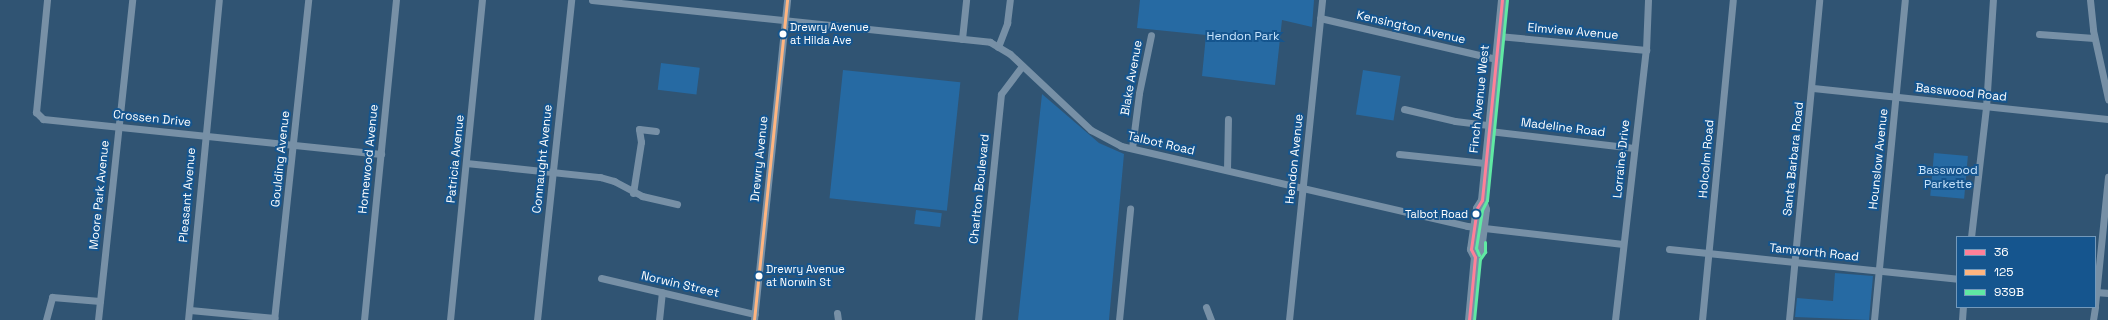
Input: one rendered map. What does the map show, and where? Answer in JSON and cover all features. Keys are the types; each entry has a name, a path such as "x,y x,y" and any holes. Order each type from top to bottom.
{"main road":[{"name":"Finch Avenue West","path":"1469,320 1475,257 1480,251 1478,228 1485,209 1482,200 1485,163 1502,0"}],"street":[{"name":"Crossen Drive","path":"47,0 36,112 43,119 118,128 381,154"},
{"name":"Moore Park Avenue","path":"98,320 132,0"},
{"name":"Pleasant Avenue","path":"188,320 204,136 219,0"},
{"name":"Goulding Avenue","path":"275,319 308,0"},
{"name":"Homewood Avenue","path":"364,320 396,0"},
{"name":"Patricia Avenue","path":"450,320 482,0"},
{"name":"Connaught Avenue","path":"537,320 571,0"},
{"name":"Talbot Road","path":"592,0 990,42 1021,67 1091,130 1115,144 1478,228 1624,244"},
{"name":"Drewry Avenue","path":"754,317 787,0"},
{"path":"962,39 966,0"},
{"path":"998,47 1007,23 1010,0"},
{"name":"Hendon Avenue","path":"1289,320 1322,0"},
{"name":"Lorraine Drive","path":"1615,320 1646,50 1648,0"},
{"name":"Holcolm Road","path":"1702,320 1710,253 1733,0"},
{"name":"Santa Barbara Road","path":"1789,320 1813,88 1819,0"},
{"name":"Hounslow Avenue","path":"1874,320 1905,0"},
{"path":"1971,236 1986,107 1993,0"},
{"path":"2090,0 2094,38 2108,99"},
{"name":"Kensington Avenue","path":"1320,18 1496,59"},
{"path":"2039,34 2094,38"},
{"name":"Blake Avenue","path":"1132,148 1139,93 1150,35"},
{"name":"Elmview Avenue","path":"1498,36 1646,50"},
{"name":"Charlton Boulevard","path":"978,320 1001,94 1021,67"},
{"name":"Basswood Road","path":"1813,88 1896,98 2108,118"},
{"name":"Madeline Road","path":"1404,109 1489,128 1634,148"},
{"path":"1227,170 1228,119"},
{"path":"633,193 641,142 639,129 656,131"},
{"path":"1399,154 1485,163"},
{"path":"466,163 605,178 633,193 677,204"},
{"path":"2108,177 2096,292 2108,293"},
{"path":"1119,320 1130,209"},
{"name":"Tamworth Road","path":"1669,249 1956,279"},
{"name":"Norwin Street","path":"601,278 662,292 754,317"},
{"path":"659,320 662,292"},
{"path":"46,320 52,297 100,301"},
{"path":"1206,307 1210,320"},
{"path":"1962,320 1963,308"},
{"path":"2094,320 2095,308"},
{"path":"190,310 275,319"}],"green space":[{"name":"Hendon Park","path":"1140,0 1314,0 1312,27 1282,20 1275,85 1202,76 1206,35 1137,28"},
{"path":"661,63 700,68 696,95 658,90"},
{"path":"843,70 960,82 947,211 830,198"},
{"path":"1363,70 1401,76 1393,120 1356,114"},
{"path":"1042,94 1099,143 1124,154 1109,320 1018,320"},
{"name":"Basswood Parkette","path":"1934,153 1968,156 1964,199 1930,196"},
{"path":"916,210 942,213 940,227 914,224"},
{"path":"1835,273 1873,276 1869,320 1795,317 1797,298 1833,301"}],"transit line":[{"name":"125","path":"754,320 787,0"},
{"name":"36","path":"1469,320 1475,257 1471,249 1477,208 1482,200 1502,0"},
{"name":"939B","path":"1479,255 1476,248 1482,210 1487,200 1507,0"},
{"name":"939B","path":"1474,320 1480,259 1485,252 1485,242"}],"place":[{"name":"Drewry Avenue at Hilda Ave","path":"783,34"},
{"name":"Talbot Road","path":"1476,214"},
{"name":"Drewry Avenue at Norwin St","path":"759,276"}]}
